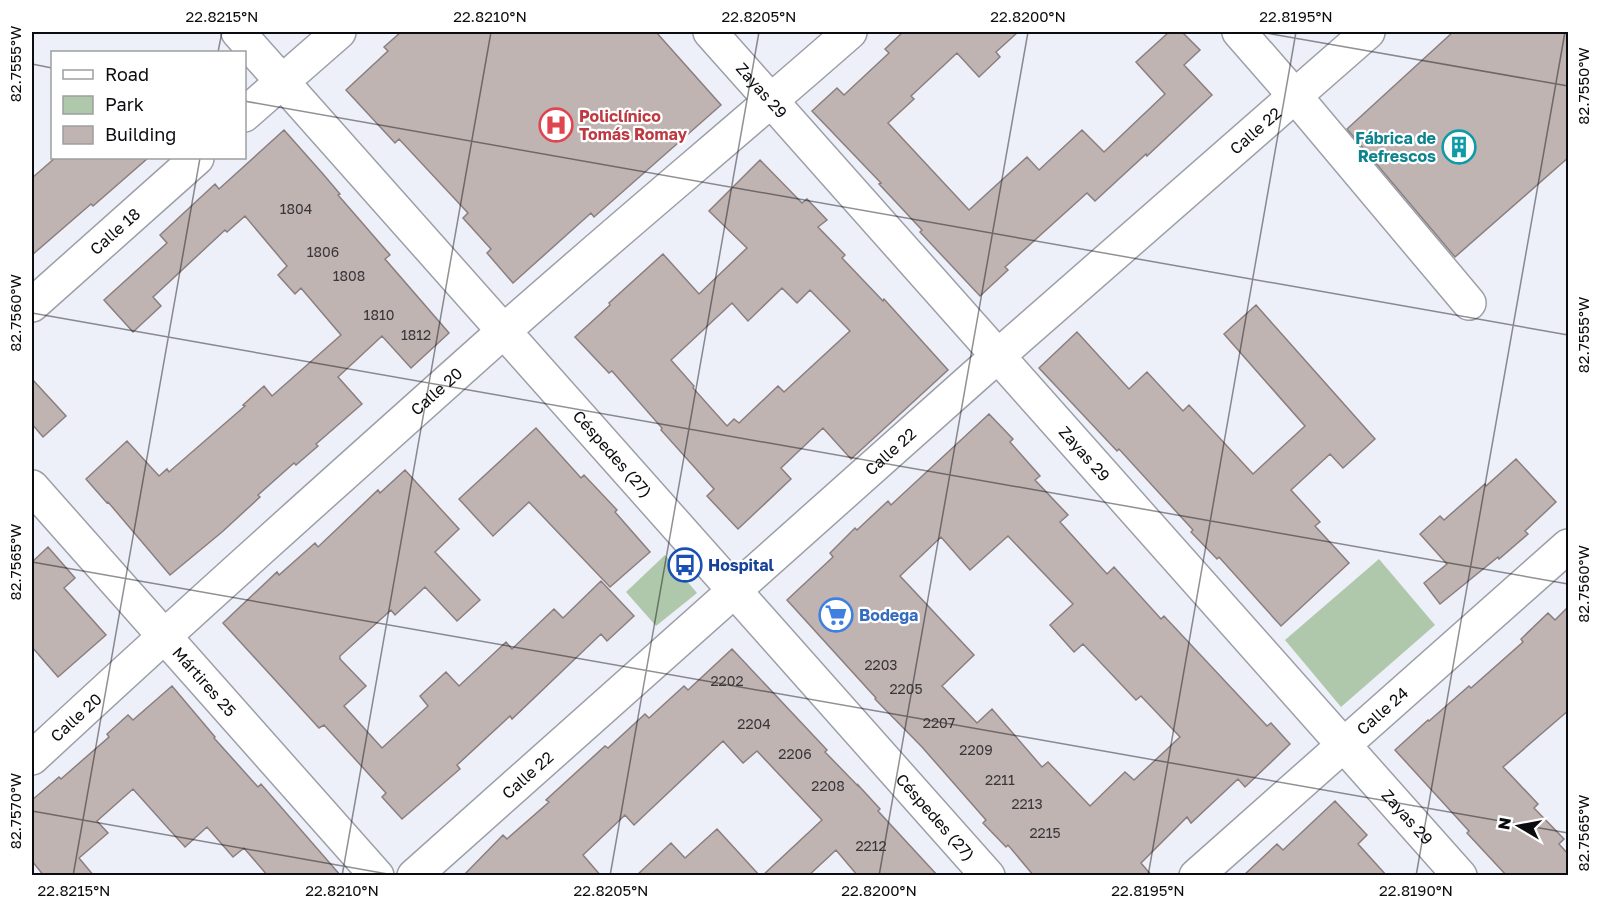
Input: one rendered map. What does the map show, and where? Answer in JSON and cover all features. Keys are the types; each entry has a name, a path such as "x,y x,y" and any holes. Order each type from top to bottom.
{"street":[{"name":"Céspedes (27)","path":"238,32 987,876"},
{"path":"246,113 339,32"},
{"name":"Zayas 29","path":"710,32 1460,876"},
{"name":"Calle 20","path":"32,759 163,636 504,331 850,32"},
{"path":"1239,32 1469,303"},
{"name":"Calle 22","path":"414,876 734,590 1368,32"},
{"name":"Calle 18","path":"32,305 196,159"},
{"name":"Mártires 25","path":"32,487 376,876"},
{"name":"Calle 24","path":"1196,876 1569,546"}],"green space":[{"path":"665,555 697,593 656,626 626,592"},
{"path":"1379,559 1435,625 1341,707 1285,640"}],"building":[{"path":"401,32 656,32 721,105 594,217 591,213 513,283 487,253 491,249 463,218 468,213 399,139 395,143 346,90 388,51 384,47"},
{"path":"903,32 1018,32 996,52 1000,57 979,77 957,53 911,96 914,99 888,123 969,210 1027,157 1039,170 1082,130 1104,152 1165,94 1136,62 1169,32 1182,32 1200,50 1184,65 1212,95 1095,201 1087,193 1005,267 1008,270 980,296 920,232 922,230 879,184 881,183 812,111 837,88 844,95 889,53 885,49"},
{"name":"Fábrica de Refrescos","path":"1453,32 1569,32 1569,157 1455,257 1347,129"},
{"path":"284,130 390,255 385,259 449,333 411,368 382,336 338,377 362,404 316,444 318,446 296,465 294,463 258,495 260,497 222,532 170,575 86,479 127,441 159,476 167,469 169,472 245,406 243,405 264,386 272,396 341,335 301,288 295,294 278,275 287,266 245,216 227,232 225,230 153,297 161,306 133,332 104,300 167,243 160,235 215,184 219,189"},
{"path":"54,159 147,159 32,255 32,178"},
{"path":"760,160 802,203 807,199 827,220 818,227 845,255 842,258 883,301 884,299 948,370 851,459 823,428 781,468 791,479 738,529 707,496 714,489 612,371 609,373 575,337 663,254 699,294 747,248 709,211","holes":["782,288 797,303 810,290 850,331 784,392 778,386 739,423 734,419 727,426 671,360 732,303 748,321"]},
{"path":"1256,305 1375,439 1343,468 1330,454 1291,490 1320,522 1315,526 1349,563 1281,626 1219,557 1217,559 1191,532 1193,530 1119,449 1117,451 1039,368 1077,332 1129,389 1147,372 1183,411 1189,405 1253,474 1305,426 1224,334"},
{"path":"32,379 66,416 43,437 32,424"},
{"path":"989,414 1013,439 1010,442 1040,476 1035,480 1068,515 1060,522 1107,574 1114,567 1161,619 1164,616 1267,726 1271,723 1290,744 1245,787 1238,779 1191,823 1187,817 1141,863 1152,876 1034,876 1008,845 1006,847 983,823 986,820 922,747 875,699 787,600 833,557 830,553 855,528 857,530 888,501 891,505","holes":["1008,536 1073,604 1050,625 1074,652 1083,644 1136,700 1141,696 1180,737 1134,780 1125,772 1090,806 1048,762 1042,767 992,709 977,723 942,686 974,655 900,576 941,537 970,570"]},
{"path":"536,428 581,478 584,475 617,510 615,512 650,552 610,587 529,502 493,536 459,499"},
{"path":"1516,459 1556,502 1525,531 1528,534 1440,604 1424,583 1447,564 1420,534 1440,516 1444,520"},
{"path":"405,470 459,529 435,552 480,600 457,621 425,587 395,615 391,610 340,656 340,659 366,686 344,706 382,748 428,706 420,696 446,672 459,686 506,642 512,649 554,609 563,618 601,581 634,616 607,641 601,634 512,719 510,716 457,765 460,769 402,819 382,797 386,793 324,725 319,728 223,623 277,572 279,575 315,543 318,547 378,490 380,493"},
{"path":"48,547 75,578 64,588 106,635 58,677 32,647 32,562"},
{"path":"1569,606 1569,710 1503,767 1538,804 1534,808 1564,839 1559,844 1569,855 1569,876 1507,876 1395,750 1523,642 1521,639 1548,613 1555,620"},
{"path":"732,649 827,750 825,752 880,809 878,811 938,876 858,876 836,850 808,876 762,876 822,820 757,751 743,763 723,741 634,825 625,815 583,855 601,876 463,876 503,835 507,839 549,802 546,800 605,746 608,748 645,714 649,718 684,686 688,690"},
{"path":"172,686 214,738 258,787 261,784 341,876 268,876 244,848 233,857 207,827 185,847 133,789 97,821 108,833 79,858 94,876 44,876 32,861 32,800 59,777 61,779 109,737 107,734 128,715 133,720"},
{"path":"1335,801 1367,835 1358,844 1387,876 1243,876 1277,844 1283,850"},
{"path":"717,829 760,876 636,876 671,843 685,858"}],"place":[{"name":"Policlínico Tomás Romay","path":"556,125"},
{"name":"Fábrica de Refrescos","path":"1459,147"},
{"name":"Hospital","path":"685,565"},
{"name":"Bodega","path":"836,615"}]}
